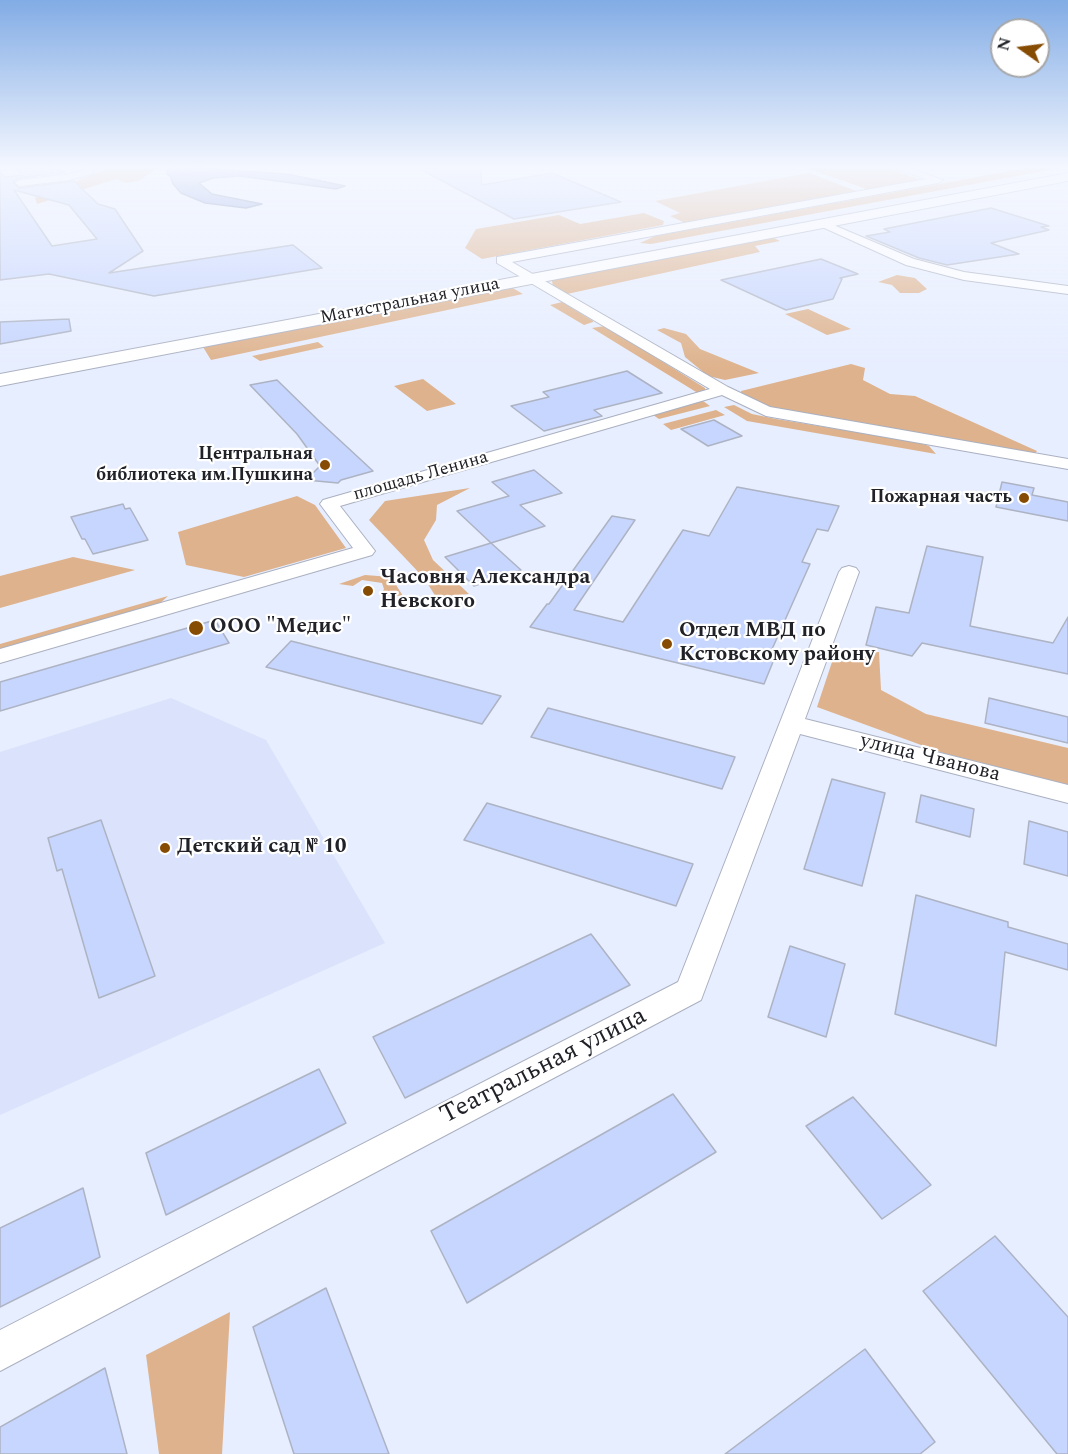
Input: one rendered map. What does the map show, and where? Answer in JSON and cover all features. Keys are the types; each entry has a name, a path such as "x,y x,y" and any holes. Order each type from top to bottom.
{"main road":[{"name":"Магистральная улица","path":"0,380 764,235"}],"street":[{"path":"637,235 501,260 723,390 766,411 1068,464"},
{"path":"848,235 902,259 928,267 964,276 1068,290"},
{"path":"609,240 642,257"},
{"name":"площадь Ленина","path":"0,656 365,551 328,504 723,390"},
{"name":"Театральная улица","path":"0,1351 690,991 849,572"},
{"name":"улица Чванова","path":"793,724 1068,794"}],"shaded area":[{"path":"473,235 611,235 482,259 465,248"},
{"path":"700,235 651,244 640,243 655,236"},
{"path":"772,237 780,241 755,246 760,252 567,294 553,286 552,281 555,278"},
{"path":"897,275 915,278 927,289 919,293 900,293 892,285 878,282"},
{"path":"511,287 523,294 211,360 203,347"},
{"path":"562,302 593,322 584,325 550,305"},
{"path":"808,309 851,329 827,335 785,314"},
{"path":"605,326 705,388 705,392 701,395 592,328"},
{"path":"664,328 686,334 700,349 759,373 725,380 708,376 685,357 681,343 657,330"},
{"path":"318,342 324,347 260,361 252,356"},
{"path":"851,364 865,368 863,380 890,394 915,396 1037,451 1034,455 767,409 742,396 741,391"},
{"path":"423,379 456,404 427,411 394,386"},
{"path":"703,401 710,406 659,419 653,415"},
{"path":"734,405 752,414 776,419 917,442 929,446 936,454 747,421 724,407"},
{"path":"716,410 725,415 671,430 663,424"},
{"path":"470,488 437,505 436,520 424,540 433,560 469,594 436,597 424,578 369,520 385,501"},
{"path":"297,496 315,505 346,548 244,577 186,565 178,532"},
{"path":"73,557 135,570 0,608 0,576"},
{"path":"365,575 391,577 403,596 381,595 384,589 382,583 362,580 353,586 339,584"},
{"path":"168,596 156,607 0,653 0,644"},
{"path":"879,652 881,690 926,714 1068,748 1068,785 943,753 817,707 834,656"},
{"name":"Детский сад № 10","path":"171,698 266,740 385,943 0,1115 0,752"},
{"path":"230,1312 222,1454 159,1454 146,1355"}],"building":[{"path":"0,235 44,235 52,246 97,239 94,235 132,235 143,251 109,273 293,245 322,268 154,296 49,274 0,280"},
{"path":"1027,235 991,243 1019,254 947,265 919,258 866,236"},
{"path":"821,259 858,274 840,278 842,279 833,299 786,310 721,280"},
{"path":"69,319 71,331 0,344 0,322"},
{"path":"627,371 662,393 594,410 602,416 544,431 511,406 549,397 543,392"},
{"path":"277,380 373,471 341,480 338,483 306,480 320,466 297,434 250,385"},
{"path":"714,420 742,436 708,446 681,429"},
{"path":"534,470 562,493 520,505 545,526 491,543 457,511 509,496 492,482"},
{"name":"Пожарная часть","path":"1002,482 1034,488 1032,495 1068,502 1068,521 996,507"},
{"path":"737,487 839,506 828,531 817,529 802,562 810,564 769,656 775,657 764,684 530,627 612,516 635,520 574,610 623,622 683,530 709,536"},
{"path":"123,504 125,509 130,508 148,540 93,554 71,517"},
{"path":"491,543 521,570 474,586 445,557"},
{"path":"927,546 983,557 970,626 1053,643 1068,617 1068,674 922,643 912,656 866,645 876,607 909,613"},
{"path":"215,620 229,643 0,711 0,682"},
{"path":"291,641 501,696 482,724 266,667"},
{"path":"989,698 1068,717 1068,743 985,723"},
{"path":"548,708 735,757 722,789 531,737"},
{"path":"832,779 885,793 862,886 804,869"},
{"path":"921,795 974,809 970,837 916,822"},
{"path":"487,803 693,864 676,906 464,840"},
{"path":"101,820 155,976 99,998 62,869 57,871 48,838"},
{"path":"1029,821 1068,832 1068,876 1024,864"},
{"path":"916,895 1008,922 1008,927 1068,944 1068,970 1005,952 996,1046 895,1014"},
{"path":"591,934 630,985 405,1098 373,1037"},
{"path":"790,946 845,964 826,1037 768,1017"},
{"path":"319,1069 346,1123 166,1215 146,1153"},
{"path":"673,1094 716,1152 467,1303 431,1231"},
{"path":"853,1097 931,1185 882,1219 806,1126"},
{"path":"83,1188 100,1257 0,1307 0,1228"},
{"path":"995,1236 1068,1317 1068,1454 1057,1454 923,1291"},
{"path":"326,1288 389,1454 294,1454 253,1327"},
{"path":"865,1349 935,1442 920,1454 725,1454"},
{"path":"105,1368 127,1454 0,1454 0,1427"}],"place":[{"name":"Центральная библиотека им.Пушкина","path":"325,465"},
{"name":"Пожарная часть","path":"1024,498"},
{"name":"Часовня Александра Невского","path":"368,591"},
{"name":"ООО \"Медис\"","path":"196,628"},
{"name":"Отдел МВД по Кстовскому району","path":"667,644"},
{"name":"Детский сад № 10","path":"165,848"}]}
